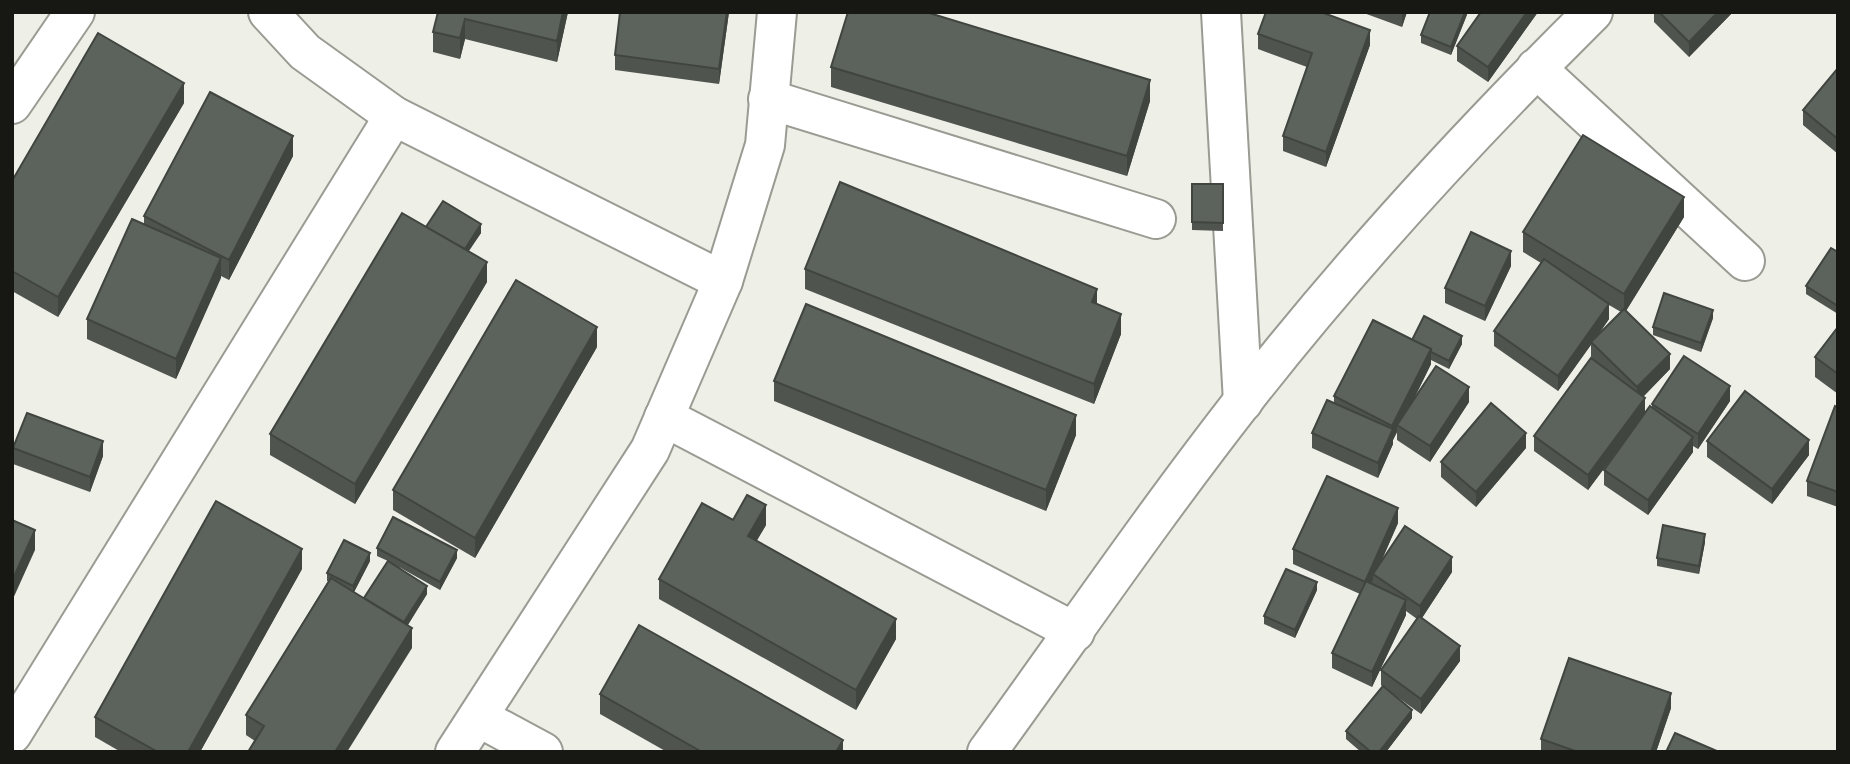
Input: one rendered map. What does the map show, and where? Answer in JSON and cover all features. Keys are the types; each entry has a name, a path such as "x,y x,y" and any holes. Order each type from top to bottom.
{"street":[{"path":"12,104 75,12"},
{"path":"268,12 305,52 394,116 723,281"},
{"path":"455,752 650,450 723,281 765,145 777,12"},
{"path":"1221,12 1242,402"},
{"path":"987,752 1242,402 1360,259 1536,68 1593,12"},
{"path":"1536,68 1745,261"},
{"path":"768,99 1156,219"},
{"path":"12,734 394,116"},
{"path":"664,417 1075,632"},
{"path":"478,717 543,752"}],"building":[{"path":"438,12 563,12 557,41 465,19 460,38 433,32"},
{"path":"620,12 727,12 719,69 615,55"},
{"path":"848,12 926,12 1150,80 1127,156 831,67"},
{"path":"1266,12 1321,12 1370,30 1326,152 1283,136 1312,53 1258,34"},
{"path":"1430,12 1465,12 1451,47 1421,35"},
{"path":"1481,12 1527,12 1488,67 1457,46"},
{"path":"1659,12 1718,12 1689,42"},
{"path":"98,33 184,83 58,297 12,271 12,181"},
{"path":"1838,68 1838,139 1803,110"},
{"path":"210,92 293,136 229,260 144,216"},
{"path":"1583,135 1684,197 1624,294 1523,232"},
{"path":"840,182 1097,289 1092,302 1121,314 1094,384 805,269"},
{"path":"1192,184 1223,184 1223,223 1192,222"},
{"path":"443,201 481,224 465,249 426,227"},
{"path":"402,213 487,262 355,484 270,434"},
{"path":"132,219 221,258 176,359 87,319"},
{"path":"1471,232 1511,251 1485,306 1445,288"},
{"path":"1831,248 1838,252 1838,306 1806,286"},
{"path":"1544,259 1609,304 1558,376 1494,331"},
{"path":"516,280 597,327 475,538 393,490"},
{"path":"1664,293 1713,310 1701,343 1653,327"},
{"path":"806,304 1076,415 1046,490 774,381"},
{"path":"1624,309 1670,354 1637,387 1591,342"},
{"path":"1424,316 1462,336 1449,361 1412,340"},
{"path":"1373,320 1431,349 1392,426 1334,396"},
{"path":"1838,327 1838,374 1815,357"},
{"path":"1684,356 1730,386 1698,434 1652,404"},
{"path":"1591,358 1645,398 1588,475 1534,436"},
{"path":"1436,366 1469,387 1430,446 1397,425"},
{"path":"1745,391 1809,440 1772,489 1707,441"},
{"path":"1327,400 1393,429 1378,463 1312,433"},
{"path":"1491,403 1526,433 1476,492 1441,462"},
{"path":"1650,406 1693,437 1648,500 1604,470"},
{"path":"1835,406 1838,408 1838,492 1807,481"},
{"path":"27,413 103,441 90,477 13,448"},
{"path":"1327,476 1398,508 1365,582 1293,549"},
{"path":"747,495 766,505 748,536 896,619 856,690 659,579 702,503 733,520"},
{"path":"216,501 302,549 188,752 158,752 95,717"},
{"path":"393,517 457,550 440,582 377,548"},
{"path":"12,520 35,530 12,581"},
{"path":"1663,525 1705,534 1699,566 1657,558"},
{"path":"1405,526 1452,557 1420,606 1373,574"},
{"path":"344,540 370,553 353,586 327,573"},
{"path":"388,561 427,586 404,622 364,598"},
{"path":"1286,569 1317,582 1295,630 1264,616"},
{"path":"331,578 412,628 335,752 248,752 264,726 246,715"},
{"path":"1366,581 1406,600 1372,672 1332,653"},
{"path":"1419,616 1460,646 1421,699 1381,670"},
{"path":"639,625 843,740 836,752 702,752 600,694"},
{"path":"1569,658 1671,693 1651,752 1578,752 1541,739"},
{"path":"1383,686 1412,710 1379,752 1371,752 1346,731"},
{"path":"1675,733 1719,752 1666,752"}]}
